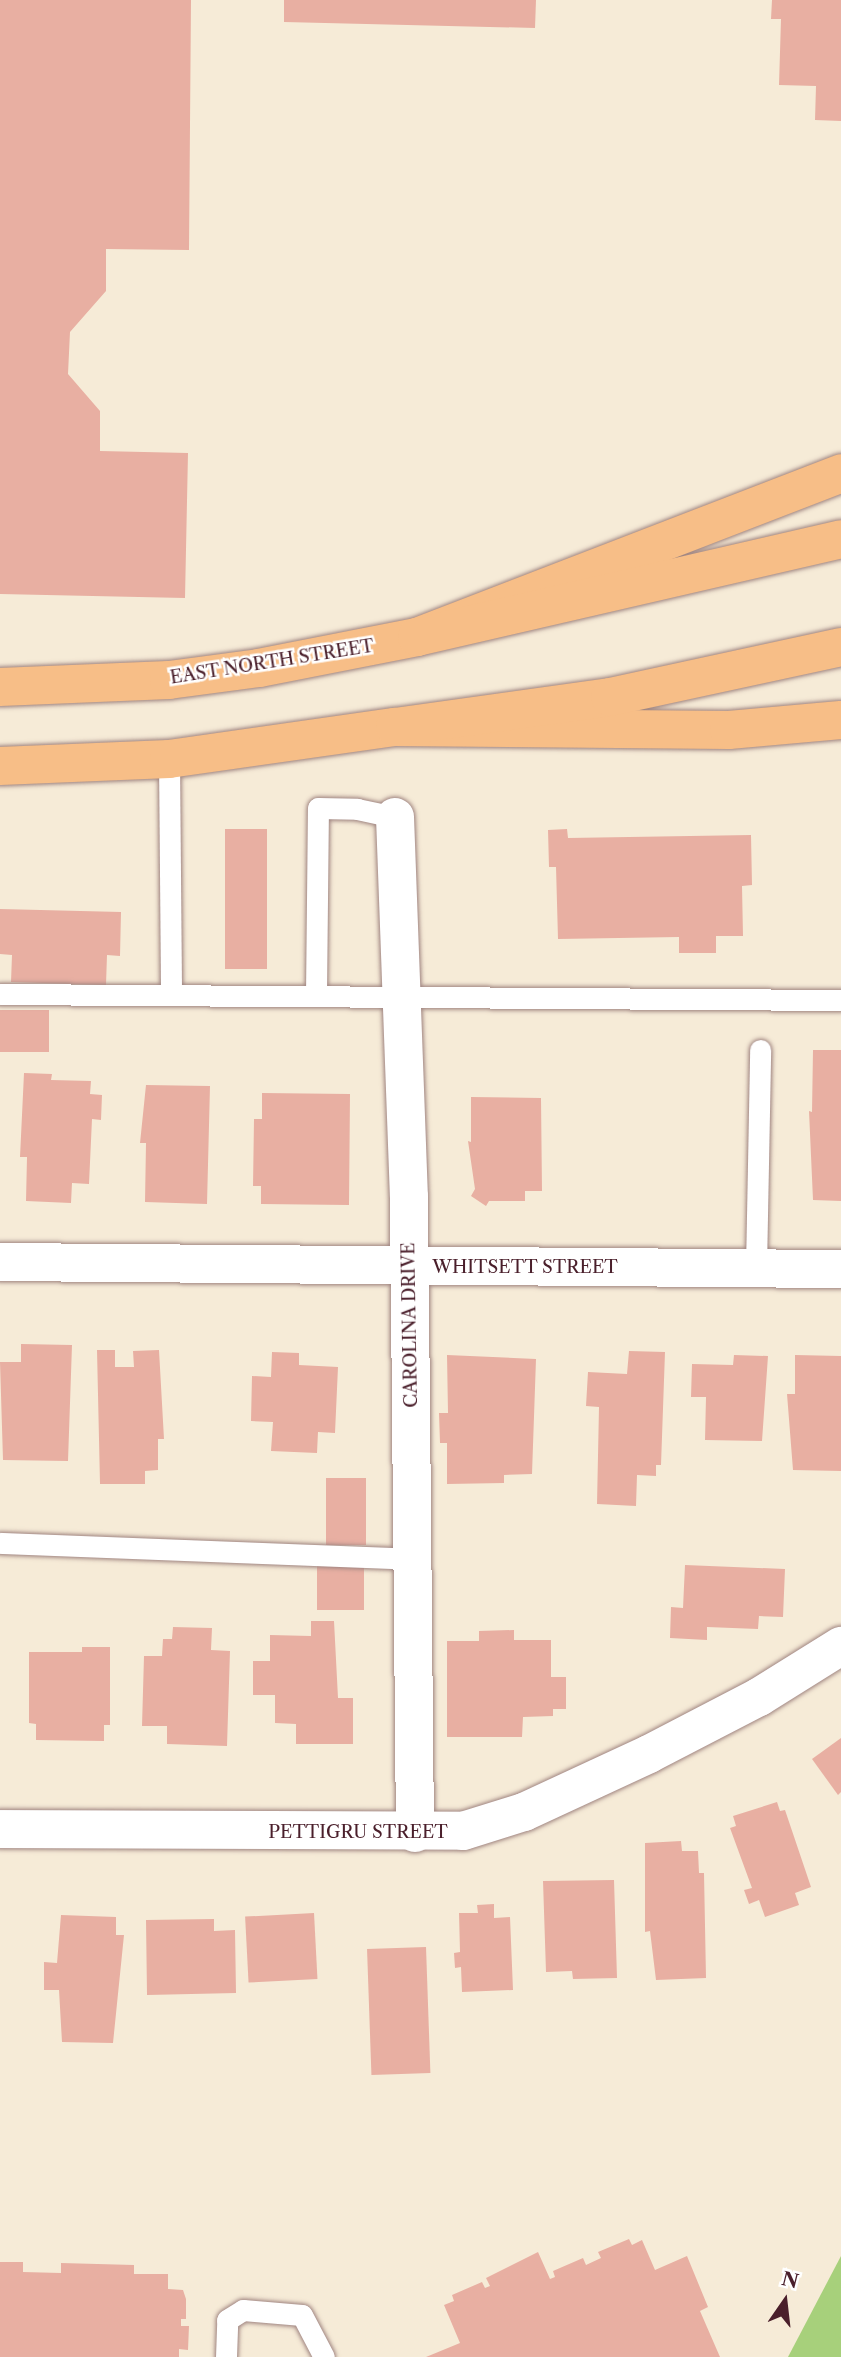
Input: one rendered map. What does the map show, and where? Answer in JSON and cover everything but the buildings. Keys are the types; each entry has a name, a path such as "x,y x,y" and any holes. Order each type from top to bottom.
{"highway":[{"path":"416,637 841,473"},
{"path":"416,637 841,539"},
{"name":"EAST NORTH STREET","path":"0,687 169,680 259,668 416,637"},
{"path":"0,766 169,758 610,697 841,647"},
{"path":"395,727 729,730 841,720"}],"street":[{"name":"CAROLINA DRIVE","path":"395,817 404,995 414,1559 415,1833"},
{"name":"WHITSETT STREET","path":"0,1262 841,1269"},
{"name":"PETTIGRU STREET","path":"0,1829 415,1833 463,1831 524,1812 649,1754 841,1646"}],"lane":[{"path":"169,758 171,995"},
{"path":"316,995 318,808 357,808 395,817"},
{"path":"0,994 841,1000"},
{"path":"756,1268 760,1050"},
{"path":"0,1543 414,1559"},
{"path":"226,2357 228,2320 243,2310 302,2315 324,2357"}],"green space":[{"path":"841,2256 841,2357 788,2357"}]}
